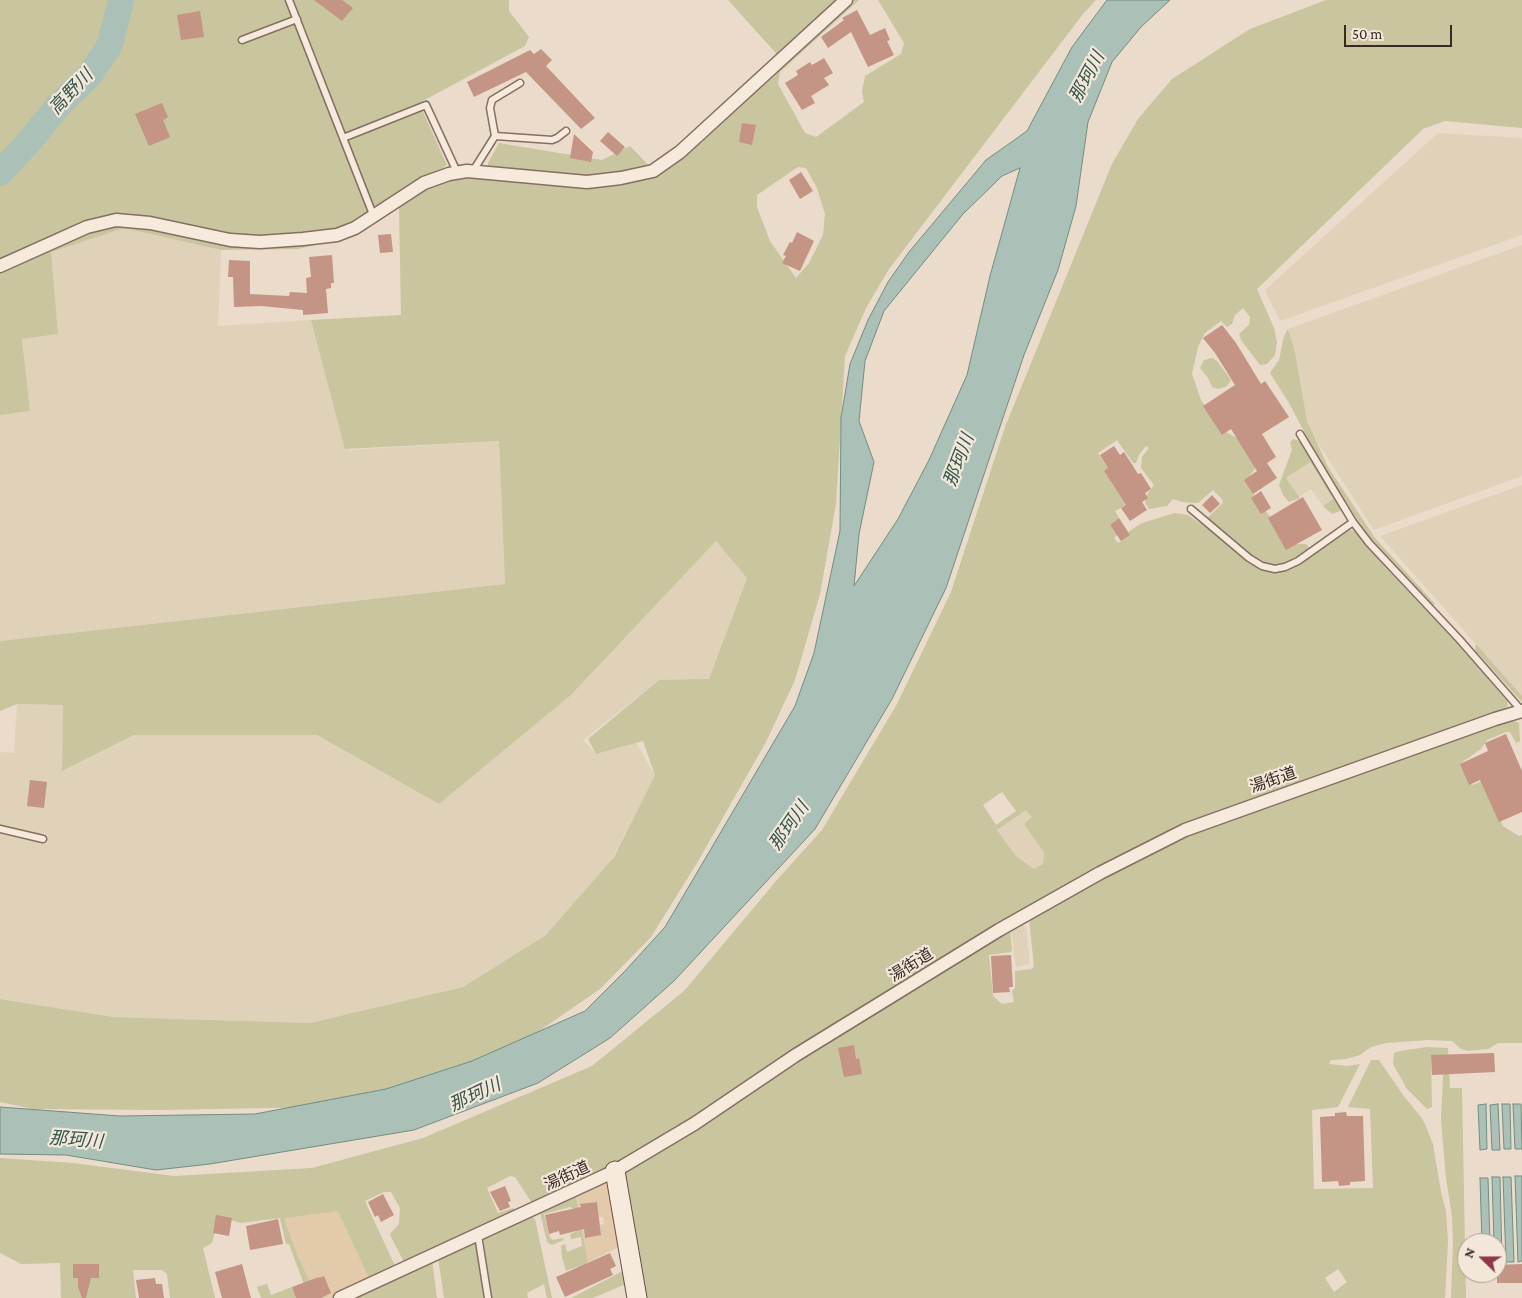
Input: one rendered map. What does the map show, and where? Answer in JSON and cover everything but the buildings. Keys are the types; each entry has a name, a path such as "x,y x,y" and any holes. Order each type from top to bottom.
{"street":[{"path":"0,266 87,227 116,220 150,222 230,240 260,242 304,240 337,235 355,228 424,183 457,172 587,182 622,178 654,171 680,152 846,0"},
{"name":"湯街道","path":"340,1298 615,1171 694,1124 796,1056 999,930 1108,869 1202,823 1522,711"},
{"path":"615,1171 637,1298"}],"lane":[{"path":"289,0 374,217"},
{"path":"242,40 297,19"},
{"path":"472,172 495,136 490,108 492,100 520,83"},
{"path":"343,138 426,105 457,172"},
{"path":"495,136 552,140 566,131"},
{"path":"1300,434 1369,543 1459,638 1522,711"},
{"path":"1191,510 1249,558 1262,566 1275,569 1298,561 1354,522"},
{"path":"0,829 43,839"},
{"path":"478,1235 488,1298"}],"shaded area":[{"path":"0,0 509,0 509,11 529,37 525,46 419,103 447,165 380,206 356,236 298,249 221,250 124,228 51,252 58,334 22,339 30,411 0,415"},
{"path":"728,0 859,0 780,72 778,84 805,133 816,137 864,102 862,91 865,76 901,54 904,43 878,0 1096,0 1083,14 889,269 866,308 845,356 836,504 820,594 795,680 766,742 697,863 651,937 600,989 513,1049 471,1074 324,1107 161,1110 33,1109 0,1102 0,999 113,1017 310,1023 463,987 546,935 614,857 655,775 643,741 596,754 588,739 659,680 709,679 747,578 716,541 571,695 439,804 317,735 134,735 62,771 63,705 17,704 0,711 0,641 505,584 499,441 345,449 311,320 401,315 399,207 424,190 451,178 475,176 489,178 488,163 499,143 602,160 630,146 656,173 783,61","holes":["798,167 806,168 817,188 825,214 823,235 809,263 796,278 770,241 757,207 757,195"]},
{"path":"1326,0 1522,0 1522,128 1445,121 1423,129 1257,289 1274,328 1277,342 1275,355 1267,364 1260,365 1241,340 1239,334 1249,325 1250,317 1243,308 1235,315 1232,324 1227,327 1221,321 1205,333 1198,347 1192,374 1201,400 1221,429 1242,441 1258,465 1248,478 1256,499 1292,544 1306,544 1314,554 1339,536 1350,530 1355,531 1507,701 1508,706 1491,726 1514,721 1519,723 1520,741 1516,743 1510,732 1506,732 1487,740 1481,749 1461,763 1472,785 1502,774 1491,799 1503,826 1519,836 1522,835 1522,1043 1498,1043 1488,1049 1468,1051 1461,1049 1452,1041 1428,1040 1386,1043 1371,1047 1360,1055 1346,1059 1331,1060 1329,1064 1347,1066 1360,1064 1338,1107 1312,1110 1314,1189 1373,1188 1370,1109 1348,1107 1371,1060 1379,1060 1421,1117 1433,1144 1446,1211 1448,1241 1445,1298 642,1298 617,1165 533,1204 515,1177 510,1176 487,1188 498,1213 513,1208 519,1211 405,1264 390,1234 399,1224 400,1208 391,1192 384,1192 365,1201 396,1268 370,1280 284,1218 298,1256 318,1298 309,1298 289,1244 286,1244 280,1218 241,1223 219,1217 212,1243 203,1248 215,1298 170,1298 167,1274 162,1270 133,1270 136,1298 61,1298 60,1263 21,1264 0,1253 0,1158 73,1163 174,1176 312,1168 423,1138 592,1066 685,990 776,881 822,830 897,704 951,592 1005,427 1112,164 1138,119 1172,79 1250,29","holes":["1117,440 1133,463 1136,463 1146,446 1149,448 1142,457 1141,468 1154,485 1148,493 1145,502 1149,509 1167,506 1173,499 1182,502 1198,503 1213,490 1222,499 1223,503 1201,524 1188,515 1175,513 1142,523 1128,532 1130,535 1118,543 1114,538 1117,535 1110,525 1119,518 1115,511 1126,505 1104,471 1108,468 1098,453","1002,792 1016,811 996,825 983,805","1026,810 1032,817 1024,824 1044,853 1043,864 1034,869 1016,856 997,830","1029,918 1034,967 1015,971 1015,988 1012,991 1014,1002 1002,1004 993,996 989,955 1011,952 1009,922","1338,1269 1347,1282 1334,1292 1325,1278"]},
{"path":"1438,133 1522,138 1522,235 1280,321 1265,290"},
{"path":"124,228 221,250 218,326 311,320 349,450 499,441 505,584 0,641 0,415 30,411 22,339 58,334 50,252"},
{"path":"1522,245 1522,476 1374,530 1311,432 1307,421 1295,352 1288,329"},
{"path":"1288,329 1295,352 1307,421 1328,467 1375,538 1435,604 1431,606 1371,540 1324,469 1289,403 1270,373 1279,360 1284,336"},
{"path":"1212,358 1217,361 1231,380 1227,386 1219,389 1212,387 1200,368 1204,360"},
{"path":"1293,439 1300,441 1342,505 1340,511 1332,514 1323,506 1333,499 1310,462 1286,478 1300,498 1289,502 1283,495 1279,485 1292,450 1290,442"},
{"path":"1309,462 1333,499 1323,506 1311,489 1299,497 1286,478"},
{"path":"1522,485 1522,696 1380,536"},
{"path":"716,541 747,577 709,680 659,680 583,740 596,754 636,743 655,775 611,861 546,935 463,987 310,1023 113,1017 0,999 0,752 14,753 17,704 63,705 62,771 134,735 317,735 439,804 571,695"},
{"path":"1476,644 1522,696 1522,701 1475,650"},
{"path":"1026,809 1032,817 1024,824 1044,853 1043,864 1034,869 1016,856 997,830"},
{"path":"1022,924 1026,927 1030,964 1016,967 1011,930"},
{"path":"1427,1047 1448,1048 1450,1088 1462,1088 1465,1233 1457,1233 1457,1283 1466,1283 1466,1298 1451,1298 1452,1216 1446,1178 1441,1120 1444,1055 1431,1055 1432,1107 1427,1109 1407,1089 1393,1064 1394,1053"},
{"path":"576,1196 588,1271 579,1270 577,1267 566,1271 562,1257 561,1246 565,1244 567,1252 582,1246 581,1237 571,1239 570,1234 577,1229 573,1208 570,1207 544,1214 550,1238 553,1240 563,1238 564,1240 552,1245 547,1242 540,1212"},
{"path":"531,1216 535,1219 552,1298 547,1298 544,1284 527,1293 528,1298 492,1298 483,1238"},
{"path":"475,1241 485,1298 444,1298 438,1258"},
{"path":"432,1260 437,1298 349,1298"},
{"path":"625,1270 628,1283 593,1298 571,1298"},
{"path":"267,1284 271,1295 292,1287 296,1298 261,1298 257,1287"}],"sand":[{"path":"607,1182 612,1184 621,1246 588,1262 576,1196","holes":["597,1202 599,1217 603,1217 604,1224 600,1225 601,1235 585,1238 580,1205"]},
{"path":"338,1211 370,1280 331,1298 318,1298 298,1256 284,1218"}],"water":[{"name":"那珂川","path":"1107,0 1170,0 1141,27 1112,62 1088,122 1076,206 1058,270 1024,355 946,588 892,699 815,829 674,981 610,1038 538,1083 414,1130 210,1164 156,1170 66,1155 0,1154 0,1107 120,1116 255,1114 386,1089 472,1061 585,1011 625,971 665,927 795,706 814,653 840,531 841,418 850,364 868,320 888,282 909,252 986,160 1027,131 1072,47","holes":["1020,168 990,276 967,375 929,460 898,519 854,586 859,534 874,462 859,421 865,361 884,311 963,214 1002,176"]},
{"path":"1486,1104 1487,1149 1480,1150 1478,1105"},
{"path":"1498,1104 1500,1150 1492,1150 1490,1105"},
{"path":"1502,1104 1510,1104 1511,1149 1504,1149"},
{"path":"1513,1104 1521,1104 1522,1149 1515,1149"},
{"path":"1515,1176 1522,1176 1522,1261 1518,1262"},
{"path":"1492,1177 1500,1177 1501,1233 1494,1233"},
{"path":"1503,1177 1511,1177 1514,1262 1507,1262 1507,1233 1505,1233"},
{"path":"1480,1178 1488,1178 1490,1233 1482,1233"}],"waterway":[{"name":"高野川","path":"0,173 58,106 89,76 110,45 121,0"}]}
